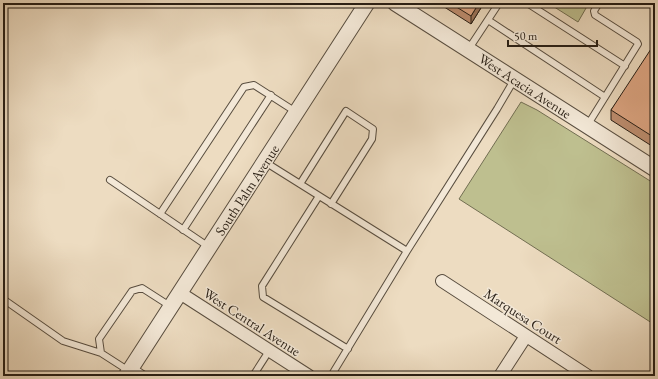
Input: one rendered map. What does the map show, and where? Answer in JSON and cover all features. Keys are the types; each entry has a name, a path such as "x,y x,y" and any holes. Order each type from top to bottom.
{"street":[{"name":"South Palm Avenue","path":"129,371 367,3"},
{"name":"West Acacia Avenue","path":"395,3 655,169"},
{"name":"Marquesa Court","path":"442,281 588,376"},
{"name":"West Central Avenue","path":"180,293 309,376"},
{"path":"500,376 526,336"}],"lane":[{"path":"468,50 499,3"},
{"path":"527,3 625,66"},
{"path":"587,126 638,44 596,15 594,11 600,3"},
{"path":"488,20 605,97"},
{"path":"332,376 407,251 493,116 514,80"},
{"path":"160,214 244,87 254,85 297,112"},
{"path":"183,230 271,95"},
{"path":"300,184 346,111 373,129 372,139 331,204"},
{"path":"265,162 407,251"},
{"path":"110,180 209,247"},
{"path":"319,196 262,286 263,297 348,349"},
{"path":"101,352 99,339 132,291 142,288 171,306"},
{"path":"3,299 63,341 101,352 129,371 146,376"},
{"path":"253,376 269,351"}],"green space":[{"path":"548,3 589,3 578,22"},
{"path":"521,102 537,110 655,184 655,325 459,199"}],"building":[{"path":"450,3 479,3 471,16"},
{"path":"651,49 655,51 655,138 611,110"}]}
